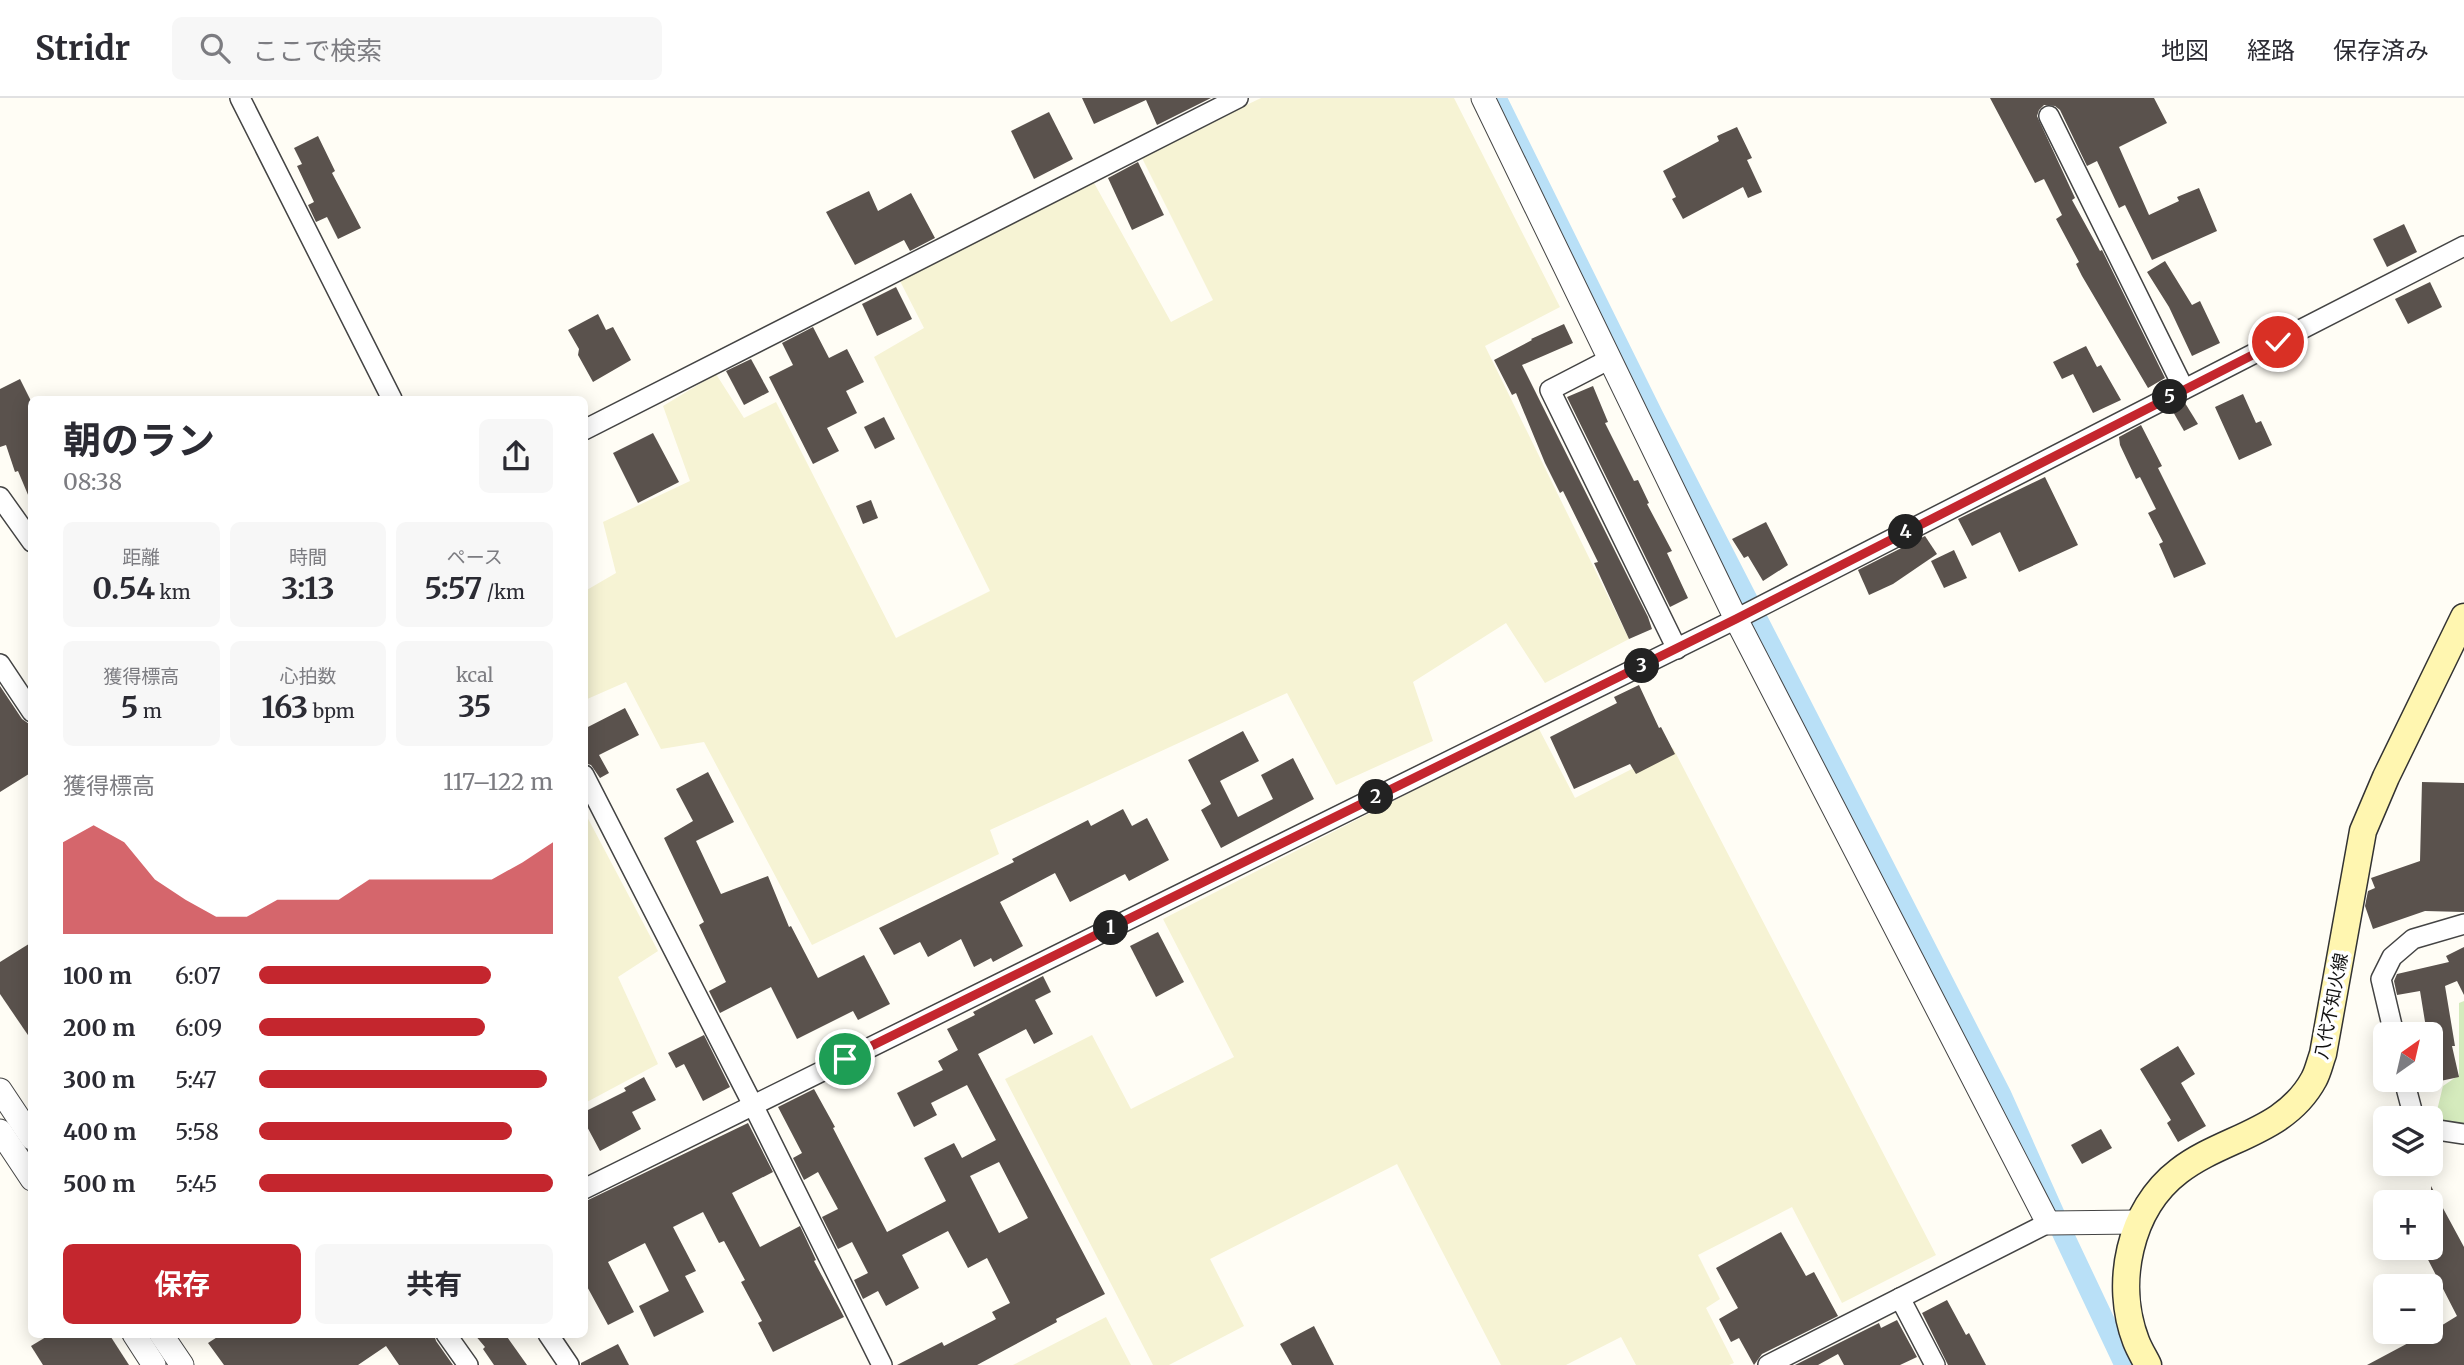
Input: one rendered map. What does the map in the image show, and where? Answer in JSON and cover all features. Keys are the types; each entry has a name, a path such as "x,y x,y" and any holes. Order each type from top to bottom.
{"main road":[{"name":"八代不知火線","path":"2148,1365 2135,1340 2127,1303 2126,1266 2138,1222 2162,1186 2180,1170 2273,1124 2296,1105 2314,1079 2323,1054 2363,831 2464,617"}],"street":[{"path":"240,98 391,396"},
{"path":"588,428 1238,98"},
{"path":"1483,98 1736,619 2049,1223"},
{"path":"2049,116 2185,389"},
{"path":"588,1187 1677,649 2464,246"},
{"path":"1610,359 1550,390 1677,649"},
{"path":"0,497 28,536"},
{"path":"0,664 28,706"},
{"path":"588,783 883,1365"},
{"path":"2391,1022 2381,979 2392,957 2413,939 2464,925"},
{"path":"0,1090 28,1132"},
{"path":"0,1131 28,1173"},
{"path":"2443,1131 2464,1134"},
{"path":"1768,1365 2049,1223 2138,1222"},
{"path":"1899,1298 1934,1365"},
{"path":"137,1338 155,1365"},
{"path":"164,1338 182,1365"},
{"path":"449,1338 468,1365"},
{"path":"551,1338 569,1365"}],"shaded area":[{"path":"1261,98 1454,98 1560,307 1485,346 1629,639 1545,683 1506,623 1413,682 1433,741 1336,785 1287,693 990,830 999,854 812,945 704,742 661,749 626,682 588,699 588,589 616,573 603,522 690,481 663,406 716,374 744,418 776,402 896,638 990,591 874,357 924,328 899,279 1093,181 1171,322 1213,300 1141,156"},
{"path":"1538,727 1575,798 1673,748 1936,1255 1842,1303 1792,1207 1698,1255 1720,1299 1706,1308 1734,1363 1636,1365 1621,1337 1566,1365 1501,1365 1397,1164 1210,1259 1244,1326 1169,1365 1153,1365 1005,1079 1092,1035 1131,1109 1234,1057 1163,919"},
{"path":"588,819 658,951 618,977 658,1064 588,1101"},
{"path":"1106,1317 1131,1365 1013,1365"}],"green space":[{"path":"2464,1001 2464,1126 2443,1127 2443,1106 2438,1106 2443,1086 2459,1075 2459,1003"}],"building":[{"path":"1082,98 1211,98 1157,125 1146,100 1094,124"},
{"path":"1990,98 2154,98 2167,123 2119,147 2149,215 2179,201 2177,197 2199,188 2217,231 2152,260 2125,205 2119,208 2097,161 2087,166 2060,110 2055,106 2044,105 2037,116 2075,198 2072,200 2100,251 2102,250 2165,378 2148,388 2076,264 2079,262 2056,219 2062,215 2044,179 2035,183"},
{"path":"1049,112 1073,159 1034,179 1011,131"},
{"path":"1737,127 1752,158 1747,160 1762,192 1748,198 1743,187 1683,219 1672,199 1676,197 1663,171 1719,141 1717,136"},
{"path":"318,136 335,171 332,173 361,228 338,239 327,217 316,222 308,205 314,202 297,166 302,164 294,148"},
{"path":"1138,162 1164,215 1132,230 1108,178"},
{"path":"869,191 878,211 911,193 935,238 910,251 904,240 855,265 826,212"},
{"path":"2404,224 2417,252 2387,267 2373,239"},
{"path":"2165,261 2192,305 2200,301 2220,343 2192,356 2169,307 2147,272"},
{"path":"2430,282 2442,307 2408,324 2395,299"},
{"path":"896,287 912,319 877,336 862,304"},
{"path":"598,314 606,330 613,327 631,360 593,382 568,330"},
{"path":"1564,324 1573,343 1522,365 1648,617 1652,629 1629,639 1594,563 1598,562 1563,491 1560,493 1545,463 1516,393 1512,395 1494,360"},
{"path":"813,327 829,358 847,349 864,382 846,391 857,413 827,428 839,451 813,464 769,377 793,365 782,343"},
{"path":"2086,346 2097,367 2101,365 2121,400 2093,413 2073,374 2062,379 2053,362"},
{"path":"751,359 769,392 744,405 726,371"},
{"path":"20,379 28,396 28,495 18,471 15,472 6,445 0,447 0,389"},
{"path":"1593,386 1608,422 1605,423 1634,481 1638,480 1649,503 1647,504 1672,551 1667,553 1688,598 1670,607 1567,397"},
{"path":"2243,394 2256,423 2261,421 2272,445 2239,460 2215,407"},
{"path":"2185,403 2198,424 2184,431 2172,410"},
{"path":"884,417 895,439 875,449 864,427"},
{"path":"2141,425 2162,466 2158,468 2206,564 2174,578 2159,544 2163,542 2148,513 2156,509 2140,477 2136,479 2120,445 2119,437"},
{"path":"653,433 679,482 638,503 613,453"},
{"path":"2045,477 2078,545 2019,572 2000,532 1972,546 1958,519"},
{"path":"871,500 878,518 863,524 856,506"},
{"path":"1766,522 1788,565 1763,581 1748,556 1744,558 1732,539"},
{"path":"1925,536 1937,554 1893,584 1869,595 1858,570"},
{"path":"1954,550 1967,578 1944,588 1931,561"},
{"path":"1639,685 1659,728 1661,727 1675,754 1636,774 1630,764 1574,789 1550,737 1617,703 1614,697"},
{"path":"0,686 22,719 28,723 28,774 0,792"},
{"path":"625,708 639,735 599,755 609,773 600,778 588,764 588,727"},
{"path":"1243,731 1259,761 1220,781 1238,817 1273,799 1261,775 1293,758 1314,799 1221,848 1201,810 1211,804 1188,760"},
{"path":"708,772 734,822 696,841 721,894 768,876 789,927 791,926 818,978 864,955 890,1004 858,1020 853,1011 797,1039 771,987 720,1013 709,991 726,982 699,925 704,922 664,838 693,821 676,789"},
{"path":"2422,782 2464,783 2464,912 2425,911 2373,929 2365,906 2368,891 2375,888 2371,878 2420,861"},
{"path":"1123,809 1132,826 1147,818 1169,860 1129,881 1125,874 1070,902 1055,873 1000,902 1023,946 993,962 991,958 974,967 961,939 928,957 920,942 894,955 879,928 1014,862 1012,859 1088,820 1091,826"},
{"path":"1158,932 1184,982 1156,997 1130,946"},
{"path":"28,944 28,1035 0,994 0,962"},
{"path":"2464,947 2464,995 2457,981 2445,986 2455,1046 2452,1046 2459,1077 2443,1080 2443,1022 2425,1022 2420,991 2397,995 2394,981 2397,974 2449,962 2446,956"},
{"path":"1043,976 1051,992 1035,1000 1053,1034 1034,1044 1026,1029 978,1054 1105,1294 977,1365 897,1365 942,1342 944,1346 996,1319 992,1312 1010,1303 987,1258 968,1268 948,1231 902,1255 919,1288 886,1306 878,1291 863,1299 854,1280 868,1273 852,1242 838,1249 822,1217 838,1209 818,1172 804,1180 793,1158 802,1153 778,1107 814,1089 887,1232 946,1201 924,1158 954,1143 962,1158 996,1140 967,1085 931,1103 937,1115 914,1127 897,1093 943,1070 938,1061 958,1050 947,1029 975,1015 973,1012","holes":["999,1162 1028,1218 999,1233 970,1176"]},
{"path":"704,1035 730,1087 703,1101 684,1064 676,1068 668,1053"},
{"path":"2178,1046 2195,1074 2181,1083 2206,1126 2178,1142 2167,1123 2171,1120 2140,1069"},
{"path":"644,1077 656,1100 632,1112 641,1129 600,1151 588,1128 588,1110 626,1091 624,1088"},
{"path":"748,1123 773,1172 732,1193 760,1247 800,1226 816,1260 814,1261 844,1317 773,1352 758,1323 762,1321 741,1282 745,1280 724,1241 719,1243 703,1212 673,1227 696,1271 685,1276 704,1312 654,1337 639,1306 669,1291 645,1243 608,1262 634,1312 608,1325 588,1288 588,1200"},
{"path":"2101,1129 2112,1148 2082,1164 2071,1145"},
{"path":"2443,1208 2464,1247 2464,1365 2367,1365 2406,1344 2443,1344 2443,1325 2457,1316 2443,1289 2443,1274 2435,1274 2428,1260 2443,1260"},
{"path":"1781,1232 1806,1276 1814,1272 1838,1316 1762,1354 1754,1365 1739,1338 1731,1342 1719,1319 1738,1308 1716,1268"},
{"path":"1947,1300 1986,1365 1948,1365 1922,1313"},
{"path":"1897,1320 1917,1357 1900,1365 1844,1365 1838,1354 1818,1365 1795,1365 1879,1323 1881,1328"},
{"path":"1314,1326 1334,1365 1292,1365 1280,1344"},
{"path":"44,1338 112,1338 129,1365 43,1365 31,1346"},
{"path":"216,1338 435,1338 453,1365 399,1365 386,1346 358,1365 224,1365 208,1343"},
{"path":"477,1338 508,1338 527,1365 494,1365 483,1349 485,1347"},
{"path":"618,1344 629,1365 581,1365 581,1363"}],"waterway":[{"path":"1496,98 1653,416 2001,1095 2125,1365"}],"route":[{"path":"845,1059 1736,619 2278,342"}]}
